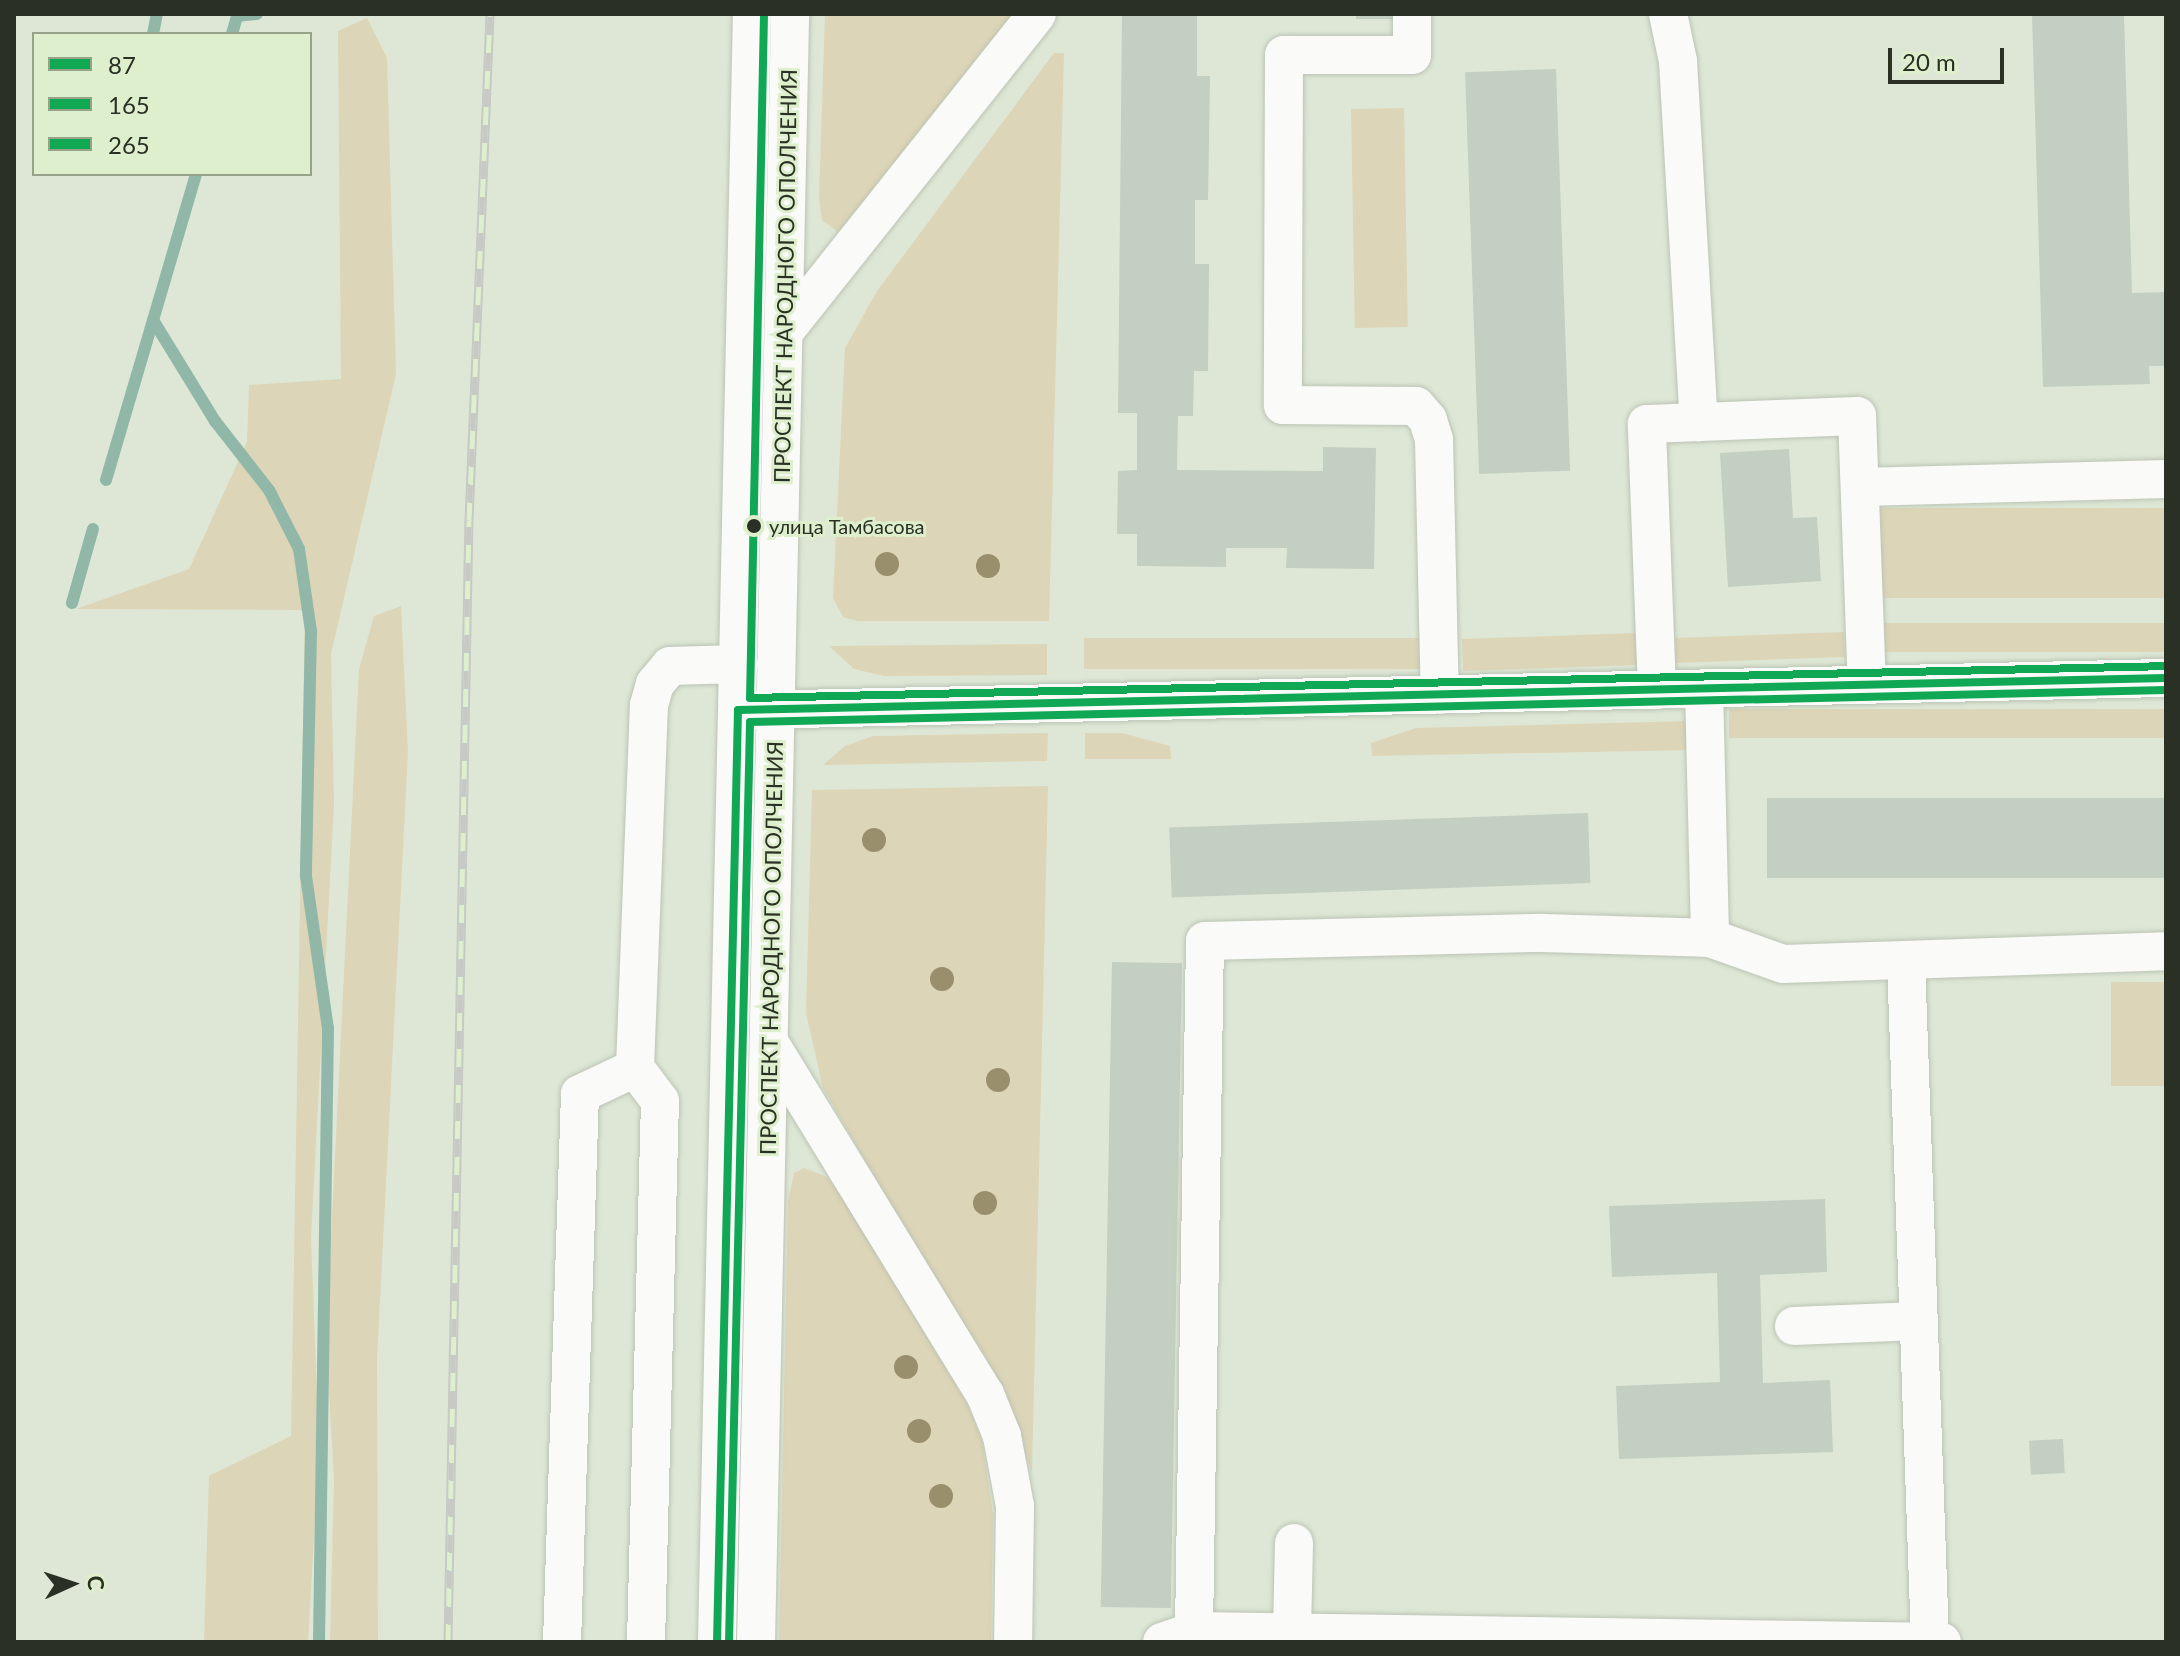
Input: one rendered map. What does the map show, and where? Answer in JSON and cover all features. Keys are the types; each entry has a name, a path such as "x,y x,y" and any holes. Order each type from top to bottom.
{"street":[{"name":"ПРОСПЕКТ НАРОДНОГО ОПОЛЧЕНИЯ","path":"717,1642 752,14"},
{"name":"ПРОСПЕКТ НАРОДНОГО ОПОЛЧЕНИЯ","path":"756,1642 790,14"},
{"path":"784,332 1037,14"},
{"path":"1412,14 1412,55 1284,55 1283,405 1416,406 1428,420 1434,440 1440,695"},
{"path":"1668,14 1678,61 1699,422"},
{"path":"1657,690 1647,424 1857,416 1867,685"},
{"path":"1860,487 2166,479"},
{"path":"646,1642 660,1101 635,1068 649,705 655,684 670,666 739,664"},
{"path":"738,710 2166,678"},
{"path":"1704,689 1710,938"},
{"path":"1942,1642 1292,1632 1178,1636 1205,941 1543,933 1710,938 1783,964 2166,951"},
{"path":"1906,960 1930,1642"},
{"path":"769,1042 985,1394 1002,1436 1015,1506 1013,1642 1025,1642"},
{"path":"562,1642 580,1094 635,1068"},
{"path":"1794,1326 1917,1321"},
{"path":"1292,1632 1294,1543"}],"shaded area":[{"path":"825,14 1019,14 850,224 838,232 822,220 819,198"},
{"path":"367,18 387,58 396,374 331,654 334,804 311,1237 319,1449 308,1642 204,1642 209,1476 291,1436 305,610 76,609 189,569 247,442 249,385 341,379 338,31"},
{"path":"1054,53 1064,53 1049,621 857,621 843,617 833,598 845,348 877,291"},
{"path":"1404,108 1408,327 1355,328 1351,109"},
{"path":"1879,508 2166,508 2166,598 1879,598"},
{"path":"401,606 408,751 377,1360 378,1642 330,1642 334,1480 326,1339 359,669 374,616"},
{"path":"1882,623 2166,623 2166,652 1882,652"},
{"path":"1844,632 1845,657 1676,663 1675,638"},
{"path":"1636,633 1637,665 1463,671 1462,639"},
{"path":"1084,638 1423,638 1423,669 1084,669"},
{"path":"1047,644 1047,675 884,676 854,669 829,646"},
{"path":"1729,709 2166,709 2166,738 1729,738"},
{"path":"1690,721 1691,750 1372,756 1371,743 1416,728"},
{"path":"1048,733 1047,761 823,765 845,746 873,736"},
{"path":"1085,733 1122,733 1170,746 1171,759 1085,759"},
{"path":"1048,786 1032,1472 1008,1407 823,1088 806,1013 812,790"},
{"path":"2111,982 2166,982 2166,1086 2111,1086"},
{"path":"804,1168 827,1177 841,1194 967,1403 982,1441 993,1514 991,1642 779,1642 788,1201 794,1173"}],"building":[{"path":"1122,14 1197,14 1197,76 1210,76 1208,200 1195,200 1195,264 1209,264 1208,371 1194,371 1193,416 1178,416 1177,470 1323,471 1323,447 1376,448 1374,569 1286,568 1287,548 1226,548 1226,567 1137,566 1137,534 1117,534 1118,471 1137,470 1137,413 1118,413"},
{"path":"1356,14 1396,14 1396,19 1356,19"},
{"path":"2032,14 2124,14 2132,293 2166,292 2166,366 2149,366 2150,384 2043,387"},
{"path":"1556,69 1570,471 1479,474 1465,72"},
{"path":"1789,449 1793,518 1817,517 1821,581 1728,587 1720,453"},
{"path":"1767,798 2166,798 2166,878 1767,878"},
{"path":"1588,813 1590,883 1172,898 1169,828"},
{"path":"1112,962 1182,963 1171,1608 1101,1607"},
{"path":"1825,1199 1827,1272 1760,1275 1763,1383 1830,1380 1833,1452 1619,1459 1616,1386 1720,1382 1717,1273 1612,1277 1609,1206"},
{"path":"2063,1439 2065,1473 2031,1475 2029,1441"}],"waterway":[{"path":"153,32 157,14"},
{"path":"233,32 237,16 257,14"},
{"path":"106,480 195,176"},
{"path":"153,320 215,421 269,490 299,549 311,631 306,876 328,1028 319,1642"},
{"path":"72,603 93,529"}],"railway":[{"path":"448,1642 469,520 490,14"}],"transit line":[{"name":"265","path":"764,14 750,698 2166,666"},
{"name":"87","path":"717,1642 738,710 2166,678"},
{"name":"165","path":"729,1642 750,722 2166,690"}],"place":[{"name":"улица Тамбасова","path":"754,526"}]}
